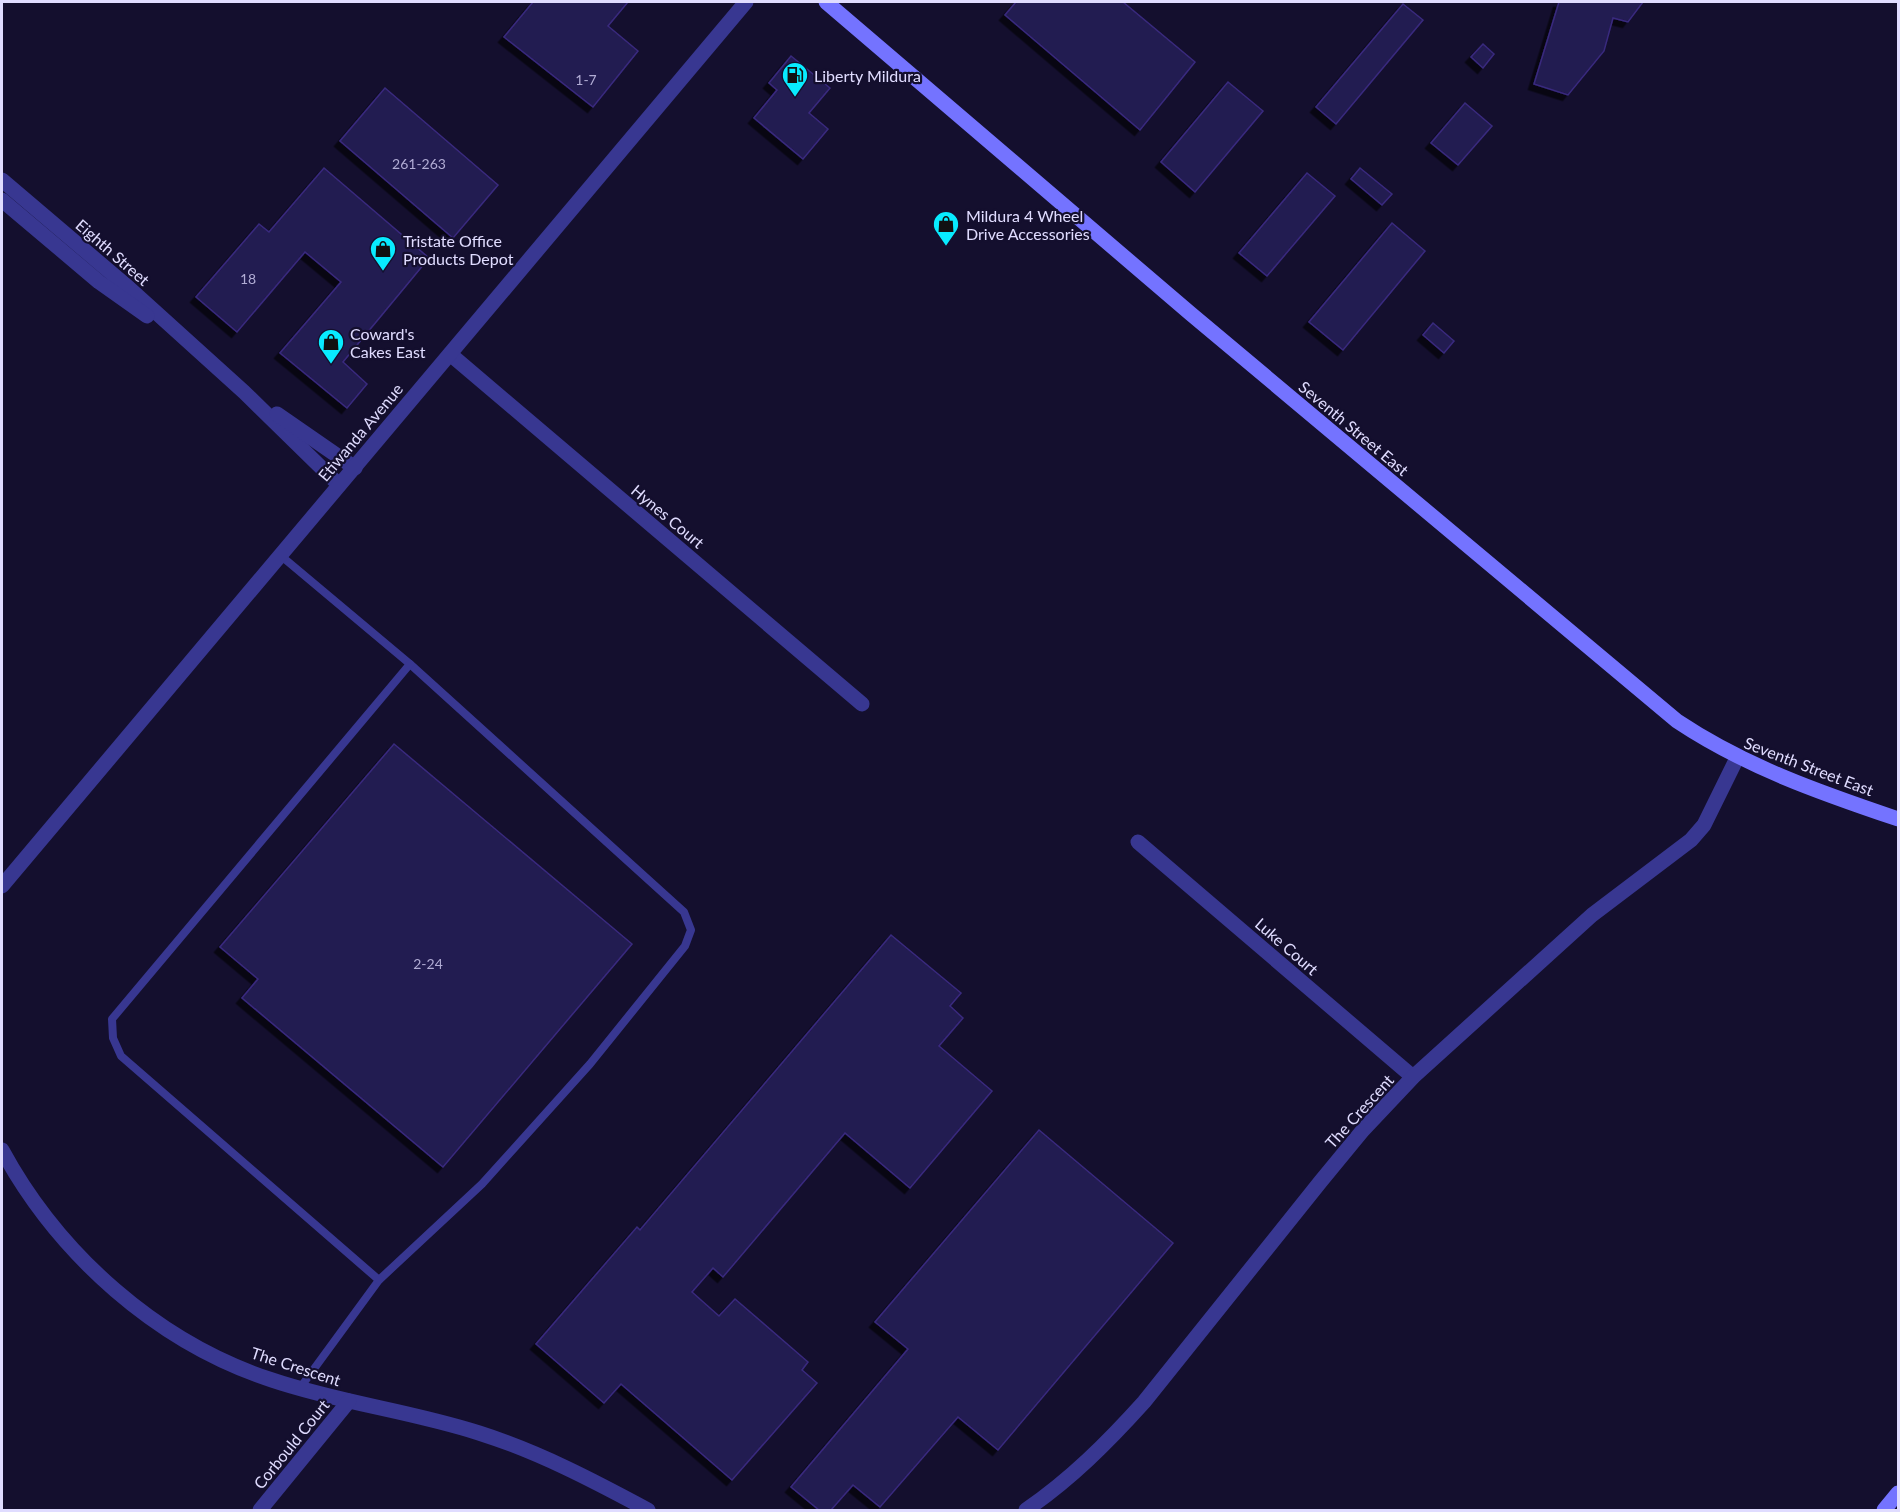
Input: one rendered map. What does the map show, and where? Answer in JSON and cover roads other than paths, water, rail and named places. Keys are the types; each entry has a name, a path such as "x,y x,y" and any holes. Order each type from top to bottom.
{"main road":[{"name":"Seventh Street East","path":"826,2 1138,269 1642,694 1692,731 1737,758 1833,797 1899,819"},
{"path":"1884,1510 1899,1493"}],"street":[{"name":"Etiwanda Avenue","path":"2,886 746,2"},
{"name":"Eighth Street","path":"2,180 129,288 198,353 244,392 339,485"},
{"name":"Eighth Street","path":"2,200 99,282 198,353"},
{"name":"Hynes Court","path":"450,354 862,704"},
{"name":"Eighth Street","path":"244,392 355,468"},
{"name":"The Crescent","path":"1026,1510 1062,1485 1106,1444 1144,1402 1363,1130 1413,1077 1592,915 1691,840 1704,825 1737,758"},
{"name":"Luke Court","path":"1138,842 1413,1077"},
{"name":"The Crescent","path":"2,1150 43,1215 78,1255 127,1300 170,1331 213,1355 271,1380 349,1401 418,1415 480,1433 540,1455 648,1510"},
{"name":"Corbould Court","path":"260,1510 349,1401"}],"lane":[{"path":"280,555 410,664 684,912 691,930 686,946 590,1064 482,1185 379,1280 300,1388"},
{"path":"379,1280 121,1056 112,1038 112,1018 410,664"}],"place":[{"name":"Liberty Mildura","path":"795,98"},
{"name":"Mildura 4 Wheel Drive Accessories","path":"946,247"},
{"name":"Tristate Office Products Depot","path":"383,272"},
{"name":"Coward's Cakes East","path":"331,365"}]}
